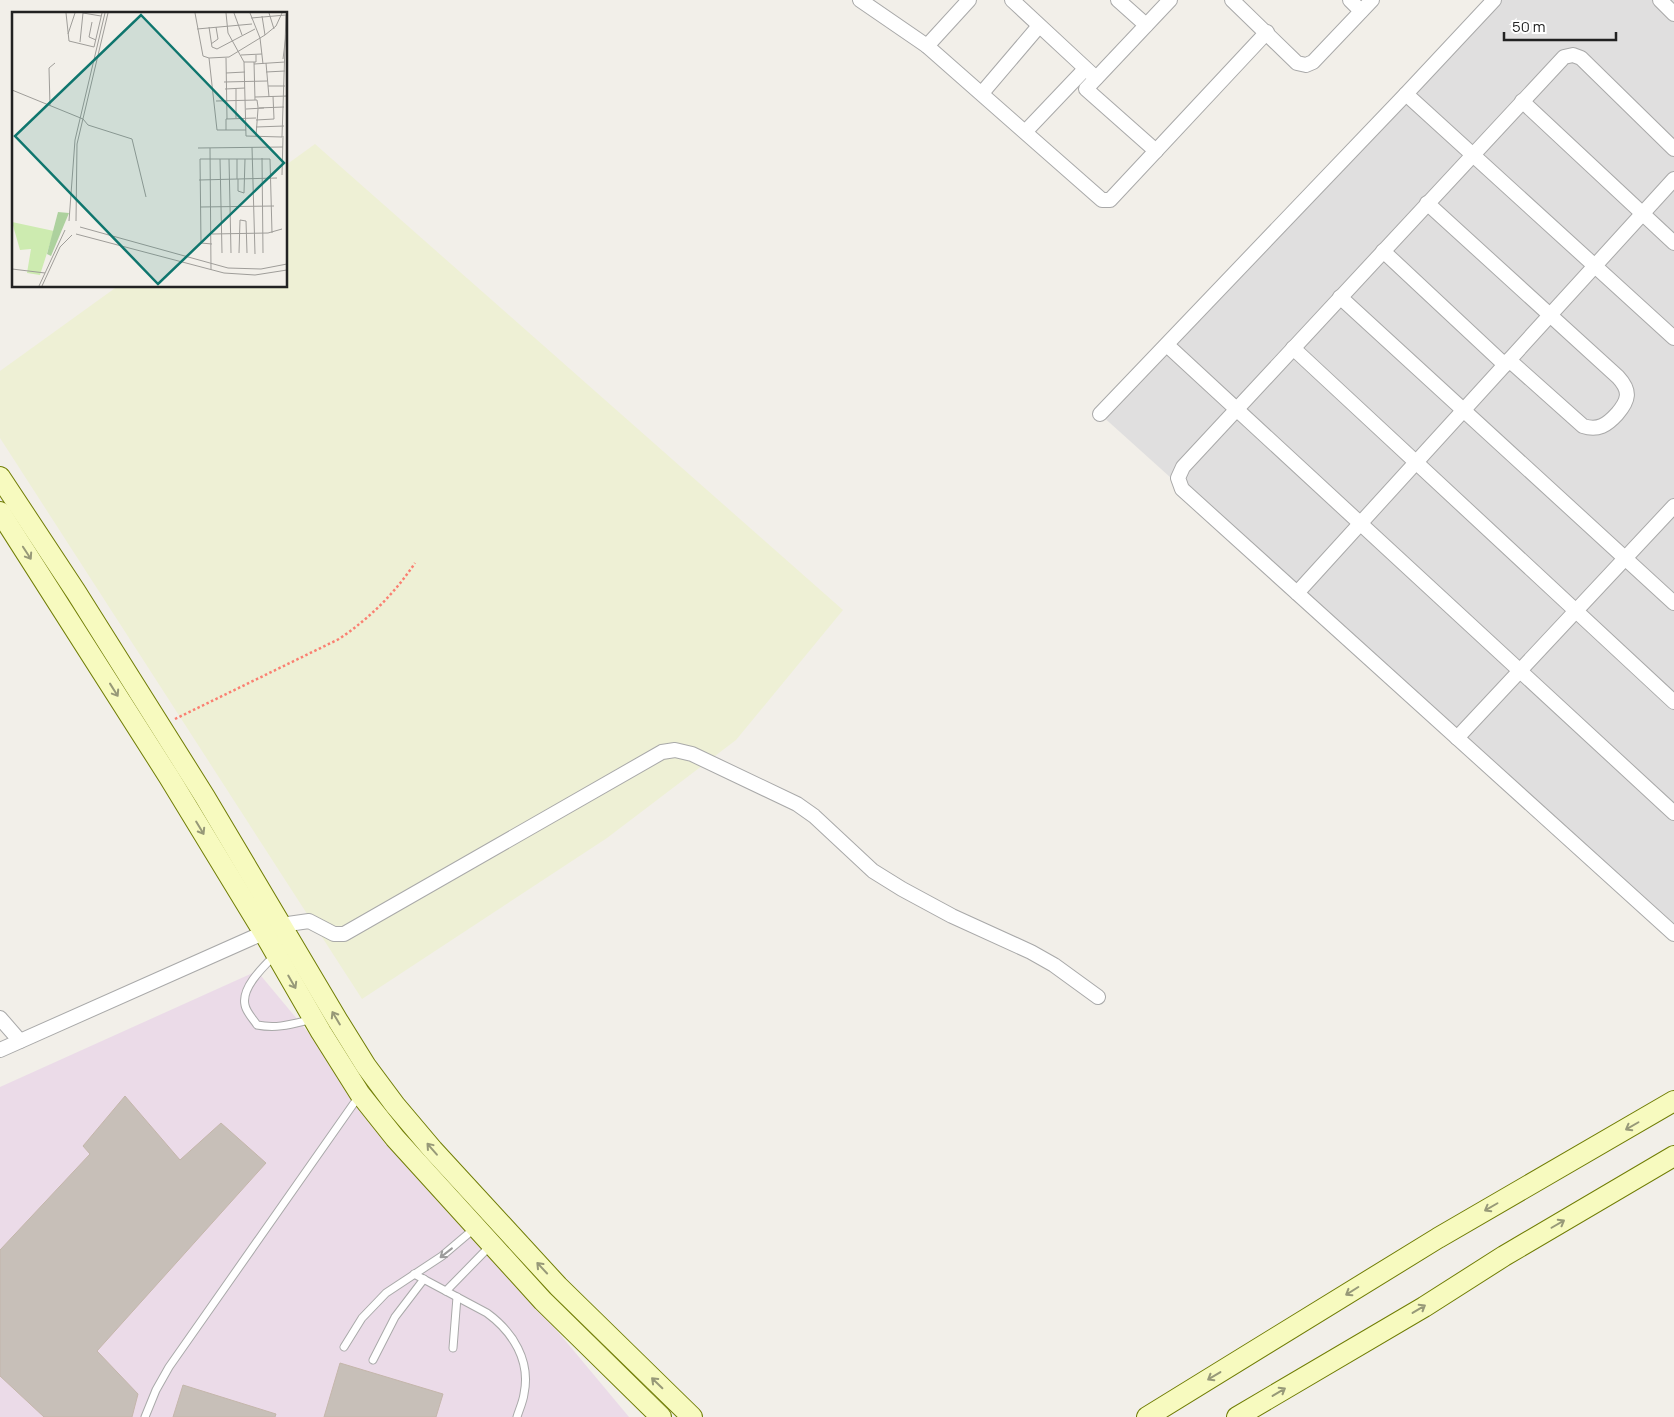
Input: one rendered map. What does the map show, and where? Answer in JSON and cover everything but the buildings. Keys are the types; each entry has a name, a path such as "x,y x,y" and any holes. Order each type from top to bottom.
{"street":[{"path":"862,0 926,46 1026,131 1102,200 1107,201 1156,152 1267,32"},
{"path":"926,46 969,0"},
{"path":"1012,0 1090,74"},
{"path":"1118,0 1146,26"},
{"path":"1026,131 1146,26 1170,0"},
{"path":"1232,0 1297,62 1306,65 1313,62 1372,0"},
{"path":"1350,0 1361,11"},
{"path":"1100,414 1494,0"},
{"path":"1660,0 1674,14"},
{"path":"982,93 1039,26"},
{"path":"1674,149 1584,61 1577,56 1568,55 1564,57 1182,467 1178,474 1178,482 1182,489 1674,934"},
{"path":"1090,74 1086,90 1156,152"},
{"path":"1406,94 1674,338"},
{"path":"1522,101 1674,243"},
{"path":"1297,593 1674,179"},
{"path":"1383,251 1507,362 1583,426 1594,429 1610,422 1627,400 1627,390 1618,376 1427,203"},
{"path":"1340,297 1674,603"},
{"path":"1167,345 1674,813"},
{"path":"1293,348 1674,702"},
{"path":"0,477 76,592 205,797 273,929 276,954 313,1019 360,1094 395,1138 483,1220 558,1286 692,1417"},
{"path":"1457,738 1674,506"},
{"path":"0,512 169,778 366,1066 483,1220 492,1244 543,1301 661,1417"},
{"path":"0,1050 273,929 309,921 334,934 344,934 662,752 675,750 692,754 798,804 814,816 880,876 952,916 1054,965 1098,997"},
{"path":"0,1018 20,1041"},
{"path":"1147,1417 1438,1238 1674,1101"},
{"path":"1237,1417 1674,1156"}],"lane":[{"path":"276,954 253,980 246,993 245,1006 258,1025 272,1028 313,1019"},
{"path":"145,1417 156,1390 169,1367 360,1094"},
{"path":"344,1347 362,1318 386,1293 442,1256 483,1220"},
{"path":"446,1291 492,1244"},
{"path":"414,1274 487,1313 497,1320 516,1342 522,1356 525,1373 524,1394 516,1417"},
{"path":"373,1360 395,1317 424,1279"},
{"path":"453,1348 457,1297"}],"path":[{"path":"159,726 340,638 381,605 405,578 415,563"}],"shaded area":[{"path":"1496,0 1674,0 1674,931 1100,414"},
{"path":"257,971 629,1417 0,1417 0,1087"}],"green space":[{"path":"315,144 843,610 736,740 607,838 362,999 0,438 0,371 115,288 288,288 288,164"}]}
